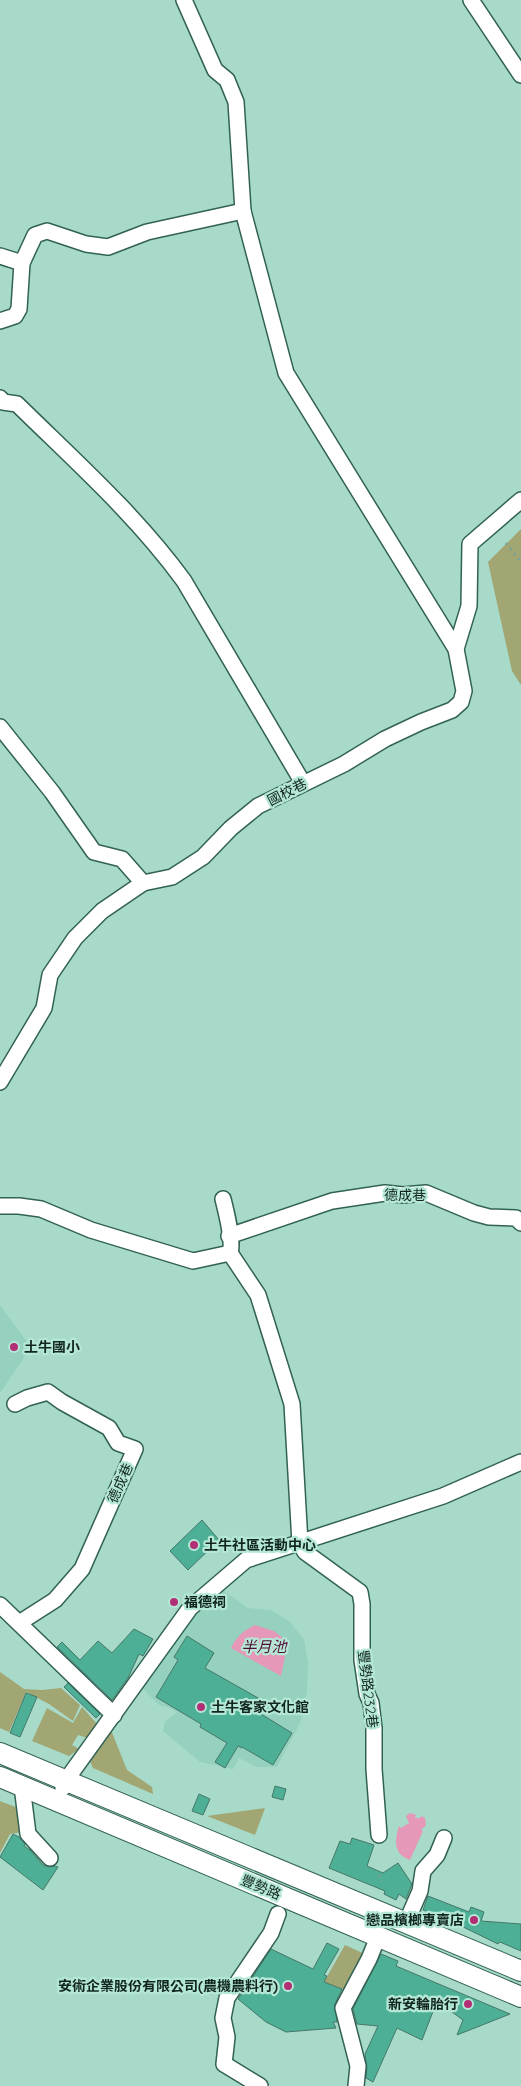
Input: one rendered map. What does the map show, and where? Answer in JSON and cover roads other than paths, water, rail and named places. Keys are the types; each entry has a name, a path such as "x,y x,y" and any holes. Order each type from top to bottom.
{"main road":[{"name":"豐勢路","path":"0,1752 521,1971"},
{"name":"豐勢路","path":"0,1777 521,1997"}],"street":[{"path":"184,0 214,70 228,80 236,102 243,211 286,373 456,649"},
{"path":"471,0 521,75"},
{"path":"0,321 16,316 20,309 22,263 36,235 41,232 47,231 86,244 108,247 147,232 243,211"},
{"path":"0,256 22,263"},
{"path":"0,398 2,402 16,404 114,498 164,554 189,589 303,783"},
{"name":"國校巷","path":"0,1082 44,1008 50,975 75,938 102,911 143,883 172,876 203,857 231,828 258,806 344,764 399,732 452,710 461,702 464,691 456,649 469,606 470,544 521,500"},
{"path":"0,727 52,792 94,852 122,859 143,883"},
{"name":"德成巷","path":"229,1236 332,1201 385,1194 426,1193 474,1213 489,1217 516,1218 521,1223"},
{"path":"223,1199 230,1228 229,1236 232,1247 230,1253"},
{"path":"0,1206 41,1209 92,1230 193,1261 230,1253"},
{"path":"230,1253 258,1295 292,1404 300,1543"},
{"name":"德成巷","path":"15,1404 27,1398 48,1392 109,1428 118,1443 135,1449 82,1569 55,1600 20,1622"},
{"path":"58,1802 67,1779 190,1608 246,1560 443,1496 521,1462"},
{"name":"豐勢路232巷","path":"300,1543 305,1552 360,1592 362,1604 362,1660 374,1728 374,1768 379,1835"},
{"path":"0,1605 20,1622 114,1715"},
{"path":"22,1786 28,1834 50,1858"},
{"path":"406,1923 420,1891 423,1871 438,1855 444,1838"},
{"path":"260,2086 224,2064 228,2037 223,2018 227,1998 271,1933 278,1914"},
{"path":"356,2086 358,2066 343,2008 369,1959 378,1937"}],"water":[{"name":"半月池","path":"255,1625 274,1631 288,1642 281,1676 231,1648 241,1634"},
{"path":"410,1813 416,1815 415,1818 420,1818 421,1816 425,1818 426,1825 421,1830 423,1831 410,1860 398,1851 396,1837 399,1826 401,1828 409,1823 406,1816"}],"place":[{"name":"土牛國小","path":"14,1347"},
{"name":"土牛社區活動中心","path":"194,1545"},
{"name":"福德祠","path":"174,1602"},
{"name":"土牛客家文化館","path":"201,1707"},
{"name":"戀品檳榔專賣店","path":"474,1920"},
{"name":"安術企業股份有限公司(農機農料行)","path":"288,1986"},
{"name":"新安輪胎行","path":"468,2004"}]}
